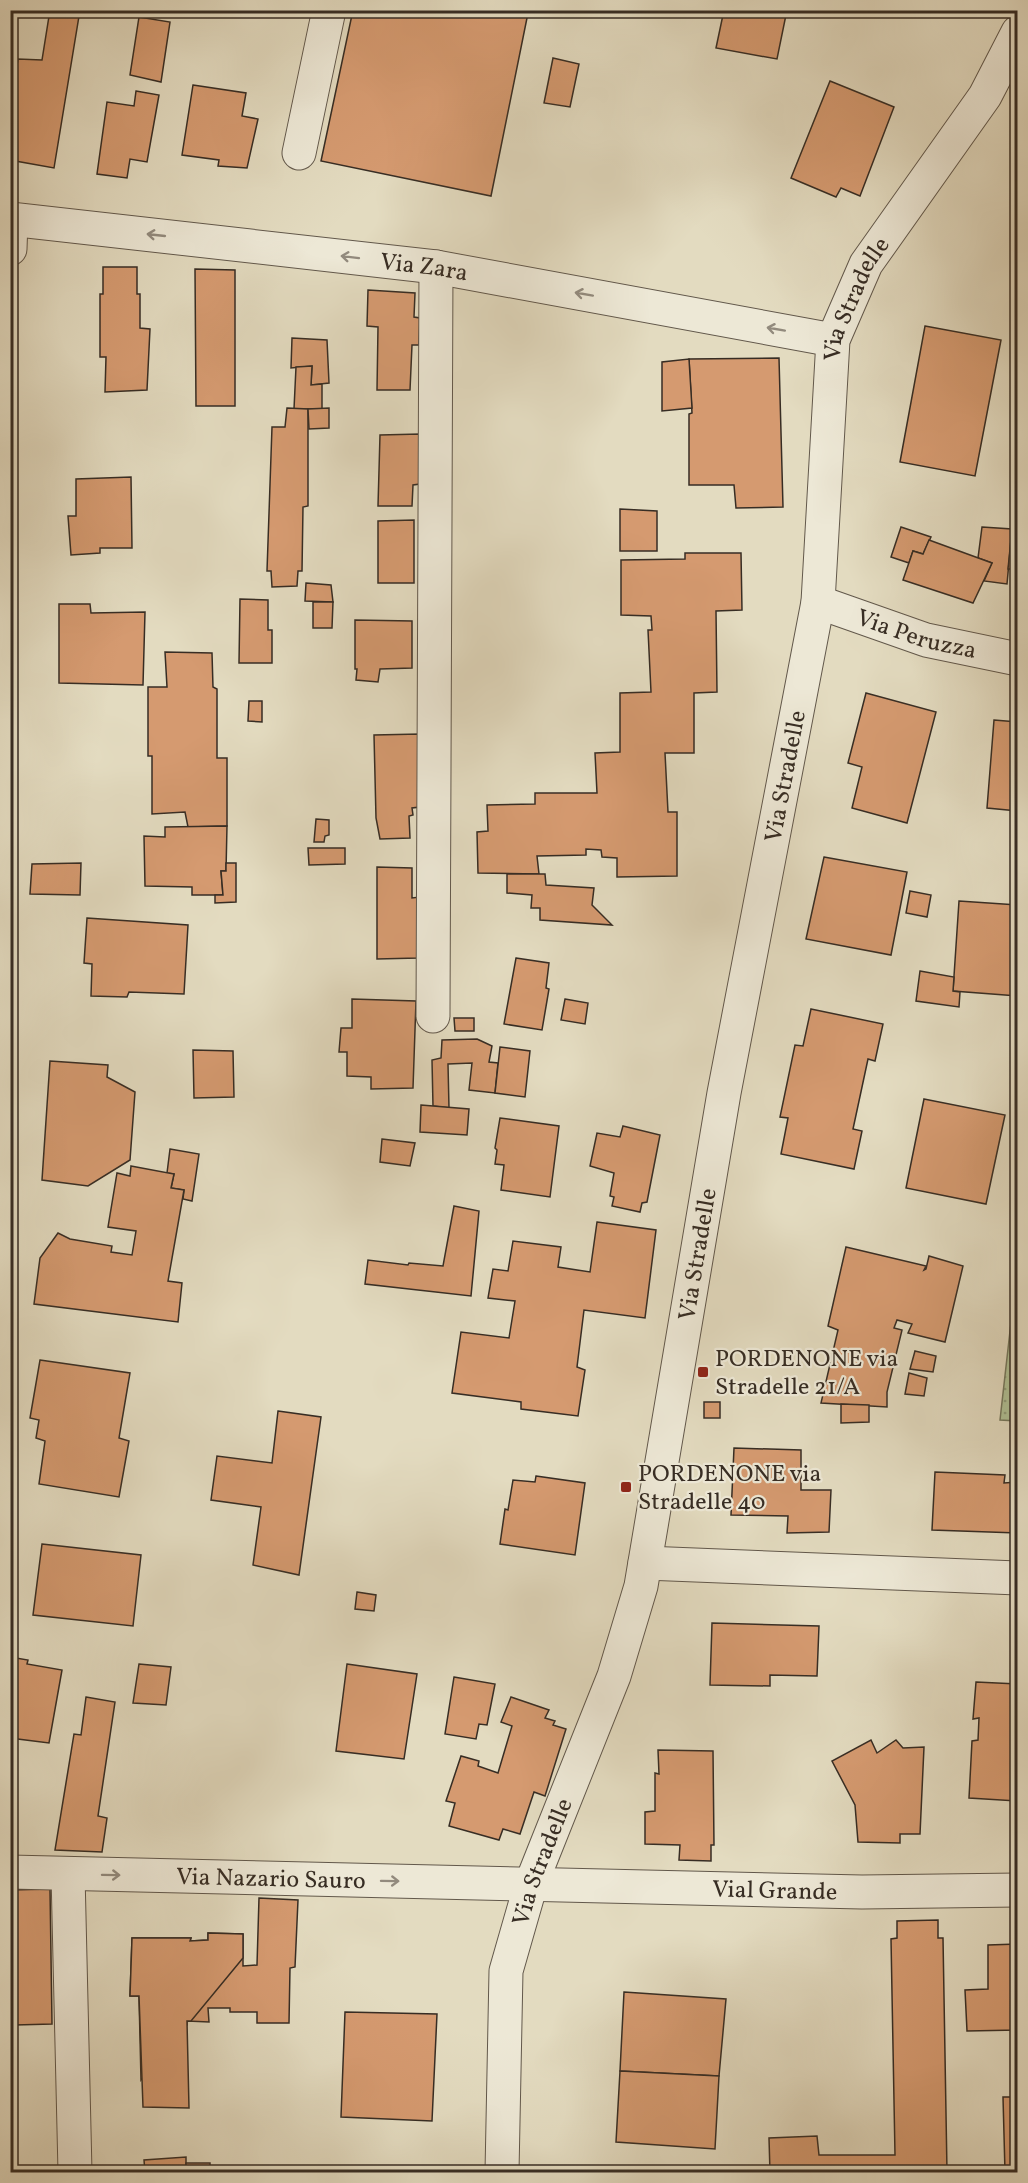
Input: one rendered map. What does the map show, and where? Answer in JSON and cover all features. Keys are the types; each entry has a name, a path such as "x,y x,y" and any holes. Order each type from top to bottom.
{"street":[{"path":"299,153 329,10"},
{"name":"Via Stradelle","path":"502,2172 506,1971 531,1884 614,1677 640,1586 724,1094 819,602 833,340 866,264 985,96 1017,32"},
{"path":"10,249 11,219"},
{"name":"Via Zara","path":"11,219 436,267 833,340"},
{"path":"434,1016 436,267"},
{"name":"Via Peruzza","path":"819,602 926,640 1017,659"},
{"path":"645,1563 1017,1578"},
{"name":"Via Nazario Sauro","path":"10,1872 531,1884"},
{"path":"68,1874 75,2172"},
{"name":"Vial Grande","path":"531,1884 862,1892 1017,1890"}],"green space":[{"path":"1017,1269 1017,1421 1000,1420"}],"building":[{"path":"50,10 80,10 54,168 10,160 10,108 18,59 42,60"},
{"path":"353,10 515,10 528,13 491,196 321,161"},
{"path":"724,10 787,10 777,59 716,48"},
{"path":"139,17 170,22 161,82 130,75"},
{"path":"553,58 579,64 570,107 544,103"},
{"path":"830,81 894,107 860,196 841,188 836,197 791,178"},
{"path":"193,85 246,93 242,116 258,119 247,168 218,166 219,160 182,155"},
{"path":"136,91 159,95 147,162 130,159 127,178 97,174 107,102 134,106"},
{"path":"103,267 137,267 140,328 150,329 147,390 105,392 106,357 100,357 100,294 103,294"},
{"path":"195,269 235,270 235,406 196,406"},
{"path":"368,290 415,293 414,317 420,318 419,345 412,345 410,390 377,390 378,327 367,326"},
{"path":"925,326 1001,340 975,476 900,462"},
{"path":"292,338 327,340 329,383 311,385 312,366 291,368"},
{"path":"779,358 783,507 736,508 734,485 689,485 689,414 692,413 689,359"},
{"path":"689,359 692,408 662,411 662,362"},
{"path":"312,366 311,385 322,384 322,409 294,409 296,367"},
{"path":"287,408 308,409 308,506 303,507 302,571 298,571 297,586 272,587 271,571 267,571 272,427 285,427"},
{"path":"329,408 329,428 309,429 308,409"},
{"path":"420,434 420,484 413,485 412,506 378,506 380,435"},
{"path":"131,477 132,548 100,548 100,553 71,555 68,516 76,516 76,479"},
{"path":"620,509 657,511 657,551 620,551"},
{"path":"414,520 414,583 378,583 378,521"},
{"path":"901,527 931,537 923,554 913,551 909,563 891,557"},
{"path":"982,527 1012,529 1007,584 984,581 992,563 978,558"},
{"path":"1012,529 1018,530 1018,569 1008,569"},
{"path":"929,540 992,563 973,603 903,580 913,551 923,554"},
{"path":"685,553 741,553 742,610 716,611 717,692 694,693 694,753 665,753 668,812 677,812 677,876 617,877 617,858 602,857 601,850 586,849 586,855 537,856 539,874 478,873 477,832 488,831 487,805 535,804 535,793 597,793 595,753 620,752 620,693 651,692 648,630 652,630 651,616 621,615 621,560 685,559"},
{"path":"306,583 331,585 333,602 305,601"},
{"path":"240,599 268,600 268,630 272,630 272,663 239,663"},
{"path":"313,602 333,602 332,628 313,628"},
{"path":"59,604 90,604 91,613 145,612 143,685 59,683"},
{"path":"355,620 412,621 412,668 380,669 378,682 356,680"},
{"path":"165,652 212,653 213,687 217,689 217,758 227,758 227,826 188,827 185,812 152,814 152,756 148,756 148,687 167,687"},
{"path":"866,693 936,712 907,823 852,808 862,767 848,763"},
{"path":"249,701 262,701 262,722 248,721"},
{"path":"994,720 1018,722 1018,811 987,808"},
{"path":"420,734 420,807 412,808 413,815 409,816 410,838 380,839 376,818 374,735"},
{"path":"316,819 329,820 329,835 325,836 324,842 314,842"},
{"path":"227,826 226,871 221,871 223,895 192,895 192,887 145,886 144,836 165,837 165,827"},
{"path":"308,848 345,848 345,864 309,865"},
{"path":"824,857 907,872 891,955 806,939"},
{"path":"81,863 80,895 30,894 32,864"},
{"path":"226,863 236,863 236,902 215,903 215,895 223,895 221,871 226,871"},
{"path":"377,867 412,868 412,898 420,897 418,958 377,959"},
{"path":"507,874 545,874 546,885 594,888 592,905 612,925 540,920 540,908 531,908 532,895 507,893"},
{"path":"910,891 931,895 927,917 906,913"},
{"path":"959,901 1018,905 1018,996 953,991"},
{"path":"87,918 188,925 184,994 129,992 127,997 91,996 92,964 84,963"},
{"path":"516,958 549,963 546,988 549,989 542,1030 504,1024"},
{"path":"920,971 954,977 953,991 960,992 959,1007 916,1001"},
{"path":"352,999 416,1001 413,1088 371,1089 371,1077 347,1076 347,1052 339,1052 341,1028 352,1028"},
{"path":"565,999 588,1003 585,1024 561,1020"},
{"path":"811,1009 883,1024 875,1061 868,1059 853,1129 862,1131 854,1169 781,1154 788,1118 780,1117 795,1045 803,1046"},
{"path":"454,1018 474,1018 474,1031 455,1031"},
{"path":"477,1039 492,1046 489,1062 498,1063 495,1093 469,1090 472,1063 448,1064 449,1108 433,1106 432,1060 441,1058 442,1040"},
{"path":"500,1047 530,1051 525,1097 495,1093"},
{"path":"193,1050 233,1051 234,1097 194,1098"},
{"path":"50,1061 108,1065 107,1077 135,1092 130,1160 88,1186 42,1180"},
{"path":"924,1099 1005,1115 986,1204 906,1188"},
{"path":"421,1105 469,1109 467,1135 420,1132"},
{"path":"500,1118 559,1126 550,1197 501,1190 504,1165 495,1164"},
{"path":"623,1126 660,1135 647,1202 642,1203 640,1212 612,1206 614,1197 610,1196 614,1173 590,1166 597,1133 620,1137"},
{"path":"382,1139 415,1143 410,1166 380,1162"},
{"path":"170,1149 199,1154 192,1201 183,1199 184,1190 171,1188 174,1174 167,1173"},
{"path":"131,1166 174,1174 171,1188 184,1190 168,1281 182,1283 178,1322 34,1304 40,1258 58,1233 70,1239 112,1246 111,1252 132,1255 136,1231 108,1227 117,1173 130,1176"},
{"path":"454,1206 479,1211 471,1296 365,1284 368,1260 443,1266"},
{"path":"597,1222 656,1230 645,1318 584,1310 577,1367 585,1370 578,1416 521,1409 521,1402 452,1393 461,1332 509,1338 515,1301 488,1298 493,1269 508,1271 513,1241 561,1247 558,1267 590,1272"},
{"path":"846,1247 926,1266 924,1270 926,1269 929,1256 963,1266 945,1342 908,1333 912,1324 897,1320 894,1328 902,1330 887,1392 887,1407 821,1403 838,1330 828,1326"},
{"path":"915,1351 936,1356 933,1372 910,1369"},
{"path":"40,1360 130,1373 119,1438 129,1441 119,1497 39,1484 45,1441 36,1438 39,1420 30,1418"},
{"path":"909,1373 927,1378 924,1396 905,1394"},
{"path":"704,1402 720,1402 720,1418 704,1418"},
{"path":"841,1404 869,1405 869,1422 841,1423"},
{"path":"278,1411 321,1417 299,1575 253,1565 261,1507 211,1500 217,1456 272,1463"},
{"path":"734,1448 801,1450 801,1490 831,1490 829,1532 787,1533 788,1516 731,1515"},
{"path":"935,1472 1005,1475 1004,1483 1018,1482 1018,1533 932,1530"},
{"path":"536,1476 585,1483 575,1555 500,1544 505,1509 508,1510 513,1480 535,1482"},
{"path":"42,1544 141,1555 133,1626 33,1615"},
{"path":"357,1592 376,1595 374,1611 355,1609"},
{"path":"712,1623 819,1626 817,1676 770,1675 770,1686 710,1685"},
{"path":"10,1657 28,1660 27,1664 62,1670 49,1743 10,1738"},
{"path":"139,1664 171,1667 166,1705 133,1703"},
{"path":"347,1664 417,1674 404,1759 336,1751"},
{"path":"454,1677 495,1684 487,1725 479,1724 476,1739 445,1734"},
{"path":"976,1682 1018,1684 1017,1801 969,1798 972,1741 978,1740 979,1718 973,1719"},
{"path":"86,1697 115,1702 98,1816 107,1818 102,1852 55,1850 74,1734 81,1735"},
{"path":"511,1697 549,1710 545,1718 555,1721 553,1725 566,1729 545,1796 534,1792 520,1834 503,1829 499,1840 449,1826 455,1803 446,1801 461,1756 479,1761 478,1766 498,1773 512,1726 501,1722"},
{"path":"871,1740 877,1753 896,1740 903,1748 924,1747 920,1834 900,1834 900,1843 858,1842 855,1805 832,1761"},
{"path":"658,1750 713,1751 714,1845 711,1845 711,1861 679,1860 680,1845 645,1844 645,1812 655,1811 655,1773 659,1774"},
{"path":"50,1889 52,2024 15,2025 15,2004 10,2005 10,1890"},
{"path":"259,1898 298,1900 295,1967 290,1968 289,2023 257,2023 257,2012 230,2012 230,2008 208,2008 209,2022 187,2021 187,2025 141,2080 139,1996 130,1996 132,1938 191,1938 190,1941 208,1940 208,1933 243,1934 243,1966 257,1965"},
{"path":"938,1920 938,1938 943,1938 947,2172 770,2172 769,2138 817,2136 819,2155 895,2155 891,1939 897,1938 897,1921"},
{"path":"208,1933 243,1934 243,1958 191,2021 187,2021 189,2108 143,2107 139,1996 130,1996 132,1938 208,1940"},
{"path":"1018,1944 1018,2030 967,2031 965,1990 988,1989 988,1945"},
{"path":"624,1992 726,1999 719,2076 620,2071"},
{"path":"345,2012 437,2014 432,2121 341,2117"},
{"path":"620,2071 719,2076 715,2149 616,2142"},
{"path":"1003,2097 1018,2097 1018,2172 1005,2172"},
{"path":"10,2104 15,2104 15,2172 10,2172"},
{"path":"186,2157 186,2172 145,2172 144,2160"},
{"path":"186,2163 210,2163 210,2172 186,2172"}],"place":[{"name":"PORDENONE via Stradelle 21/A","path":"703,1372"},
{"name":"PORDENONE via Stradelle 40","path":"626,1487"}]}
